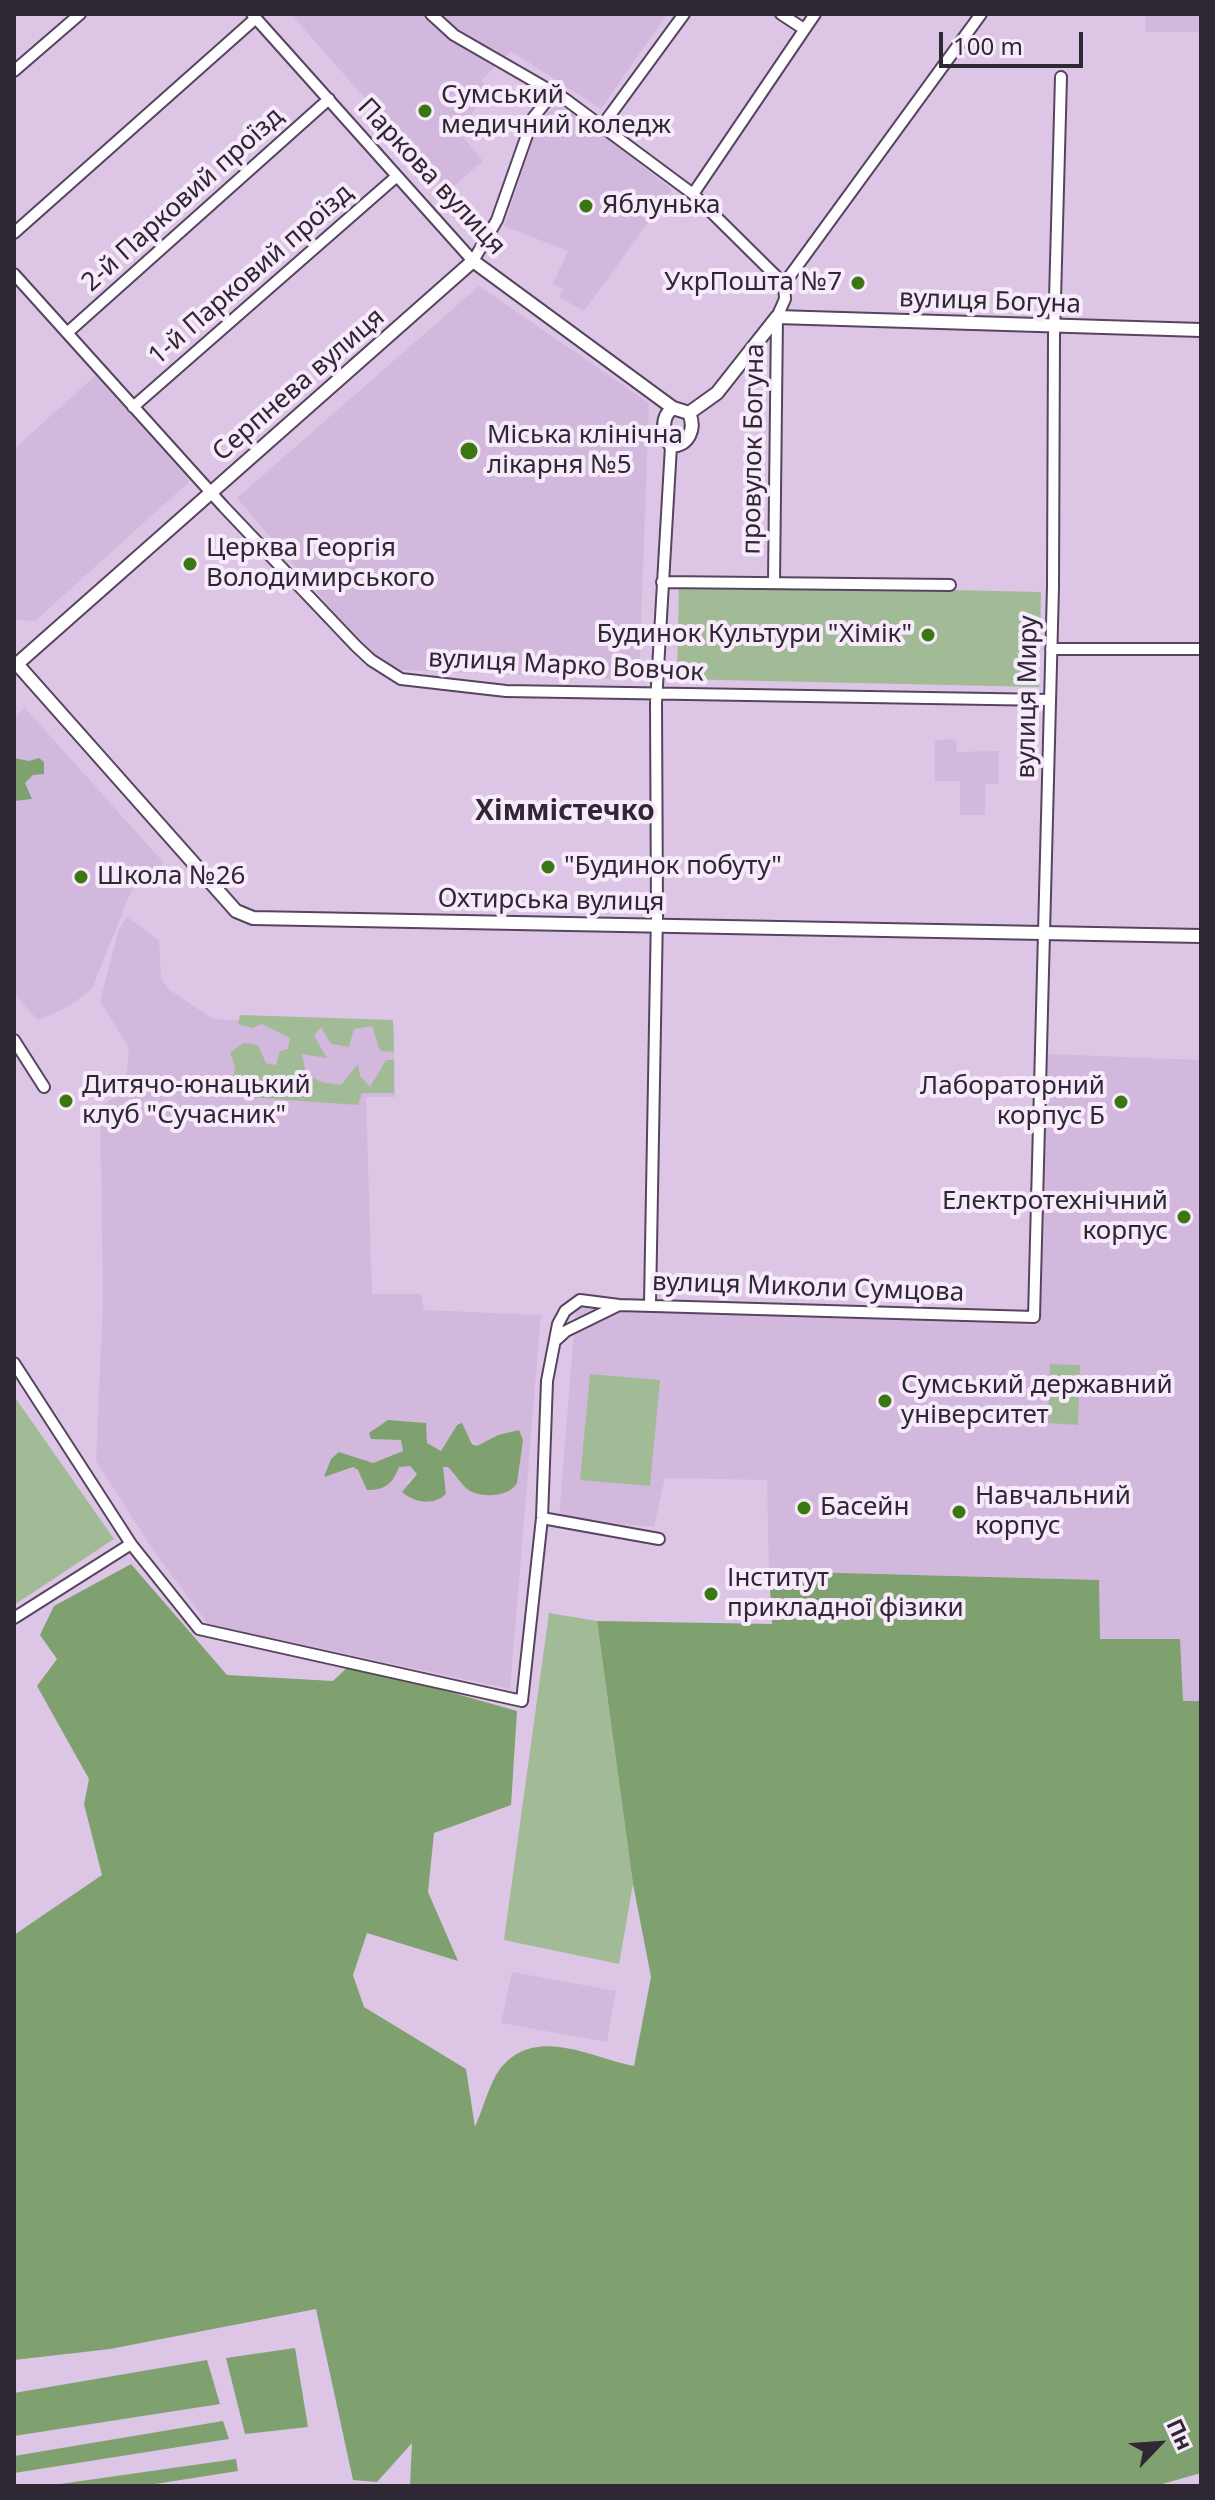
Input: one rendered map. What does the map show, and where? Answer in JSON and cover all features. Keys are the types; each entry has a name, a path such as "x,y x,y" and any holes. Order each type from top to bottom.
{"main road":[{"name":"Паркова вулиця","path":"473,261 673,408"},
{"name":"Серпнева вулиця","path":"15,664 473,261"},
{"name":"вулиця Богуна","path":"777,317 1201,330"},
{"path":"689,413 717,393 777,317"},
{"path":"673,408 689,413 693,422 689,437 684,443 671,446 664,431 665,419 673,408"},
{"name":"Охтирська вулиця","path":"15,664 236,911 253,918 1201,936"}],"street":[{"path":"14,71 80,14"},
{"path":"431,14 454,35 553,93 602,126 693,194 784,284 981,14"},
{"path":"602,126 684,14"},
{"path":"781,14 804,29"},
{"path":"693,194 815,14"},
{"path":"14,233 254,16"},
{"name":"Паркова вулиця","path":"254,16 473,261"},
{"name":"вулиця Миру","path":"1034,1317 1045,934 1061,77"},
{"name":"Серпнева вулиця","path":"473,261 497,220 533,118 553,93"},
{"name":"2-й Парковий проїзд","path":"67,333 329,99"},
{"name":"1-й Парковий проїзд","path":"133,407 397,176"},
{"name":"вулиця Марко Вовчок","path":"14,274 210,492 356,646 371,660 401,679 506,691 1050,700"},
{"name":"провулок Богуна","path":"774,582 777,317 785,299 784,284"},
{"path":"650,1303 657,925 656,695 671,446"},
{"path":"662,582 950,585"},
{"path":"1051,649 1201,649"},
{"path":"14,1040 44,1087"},
{"name":"вулиця Миколи Сумцова","path":"553,1343 565,1311 580,1300 619,1305 650,1303 1034,1317"},
{"path":"14,1363 131,1544 199,1629 522,1701 542,1518 547,1381 553,1343 566,1331 619,1305"},
{"path":"542,1518 659,1539"},
{"path":"14,1618 131,1544"}],"shaded area":[{"name":"Сумський медичний коледж","path":"291,14 667,14 601,109 511,51 482,80 487,92 459,132 483,161 447,192"},
{"path":"1145,14 1201,14 1201,32 1145,32"},
{"name":"Яблунька","path":"557,104 599,131 672,190 584,311 559,297 563,289 553,284 568,251 504,226 539,122"},
{"name":"Міська клінічна лікарня №5","path":"479,286 649,403 639,680 400,670 379,659 349,630 237,498"},
{"path":"96,375 190,481 35,621 14,620 14,449"},
{"name":"Школа №26","path":"25,708 164,863 131,891 92,989 68,1007 38,1020 14,994 14,718"},
{"path":"956,739 957,752 999,751 999,784 985,784 985,815 960,815 960,781 935,781 935,740"},
{"path":"127,917 159,940 161,979 170,990 213,1019 394,1026 395,1097 366,1097 372,1294 421,1294 424,1310 541,1315 510,1689 208,1624 153,1550 96,1461 103,1301 100,1107 125,1090 129,1048 100,1001 119,929","holes":["457,1425 477,1446 498,1435 519,1430 523,1440 468,1490 448,1467 443,1467 446,1494 429,1502 411,1499 407,1482 417,1474 410,1466 399,1466 368,1490 358,1470 353,1467 324,1476 339,1453 373,1463 403,1451 401,1440 427,1443 442,1451"]},
{"name":"Сумський державний університет","path":"1047,1054 1201,1060 1201,1701 1183,1702 1099,1639 1099,1580 769,1571 767,1480 665,1478 654,1527 559,1517 576,1307 1038,1325"},
{"path":"512,1972 616,1991 607,2042 501,2023"}],"green space":[{"path":"679,584 1041,592 1039,687 677,679"},
{"path":"14,758 29,761 39,758 44,762 44,774 33,775 25,783 32,799 14,801"},
{"path":"240,1015 393,1020 394,1052 380,1051 372,1026 354,1029 349,1047 331,1044 321,1027 314,1036 327,1058 302,1054 306,1074 321,1082 341,1085 358,1064 360,1076 370,1087 386,1060 394,1060 394,1093 362,1093 358,1105 231,1096 235,1067 230,1053 243,1043 258,1045 266,1063 276,1065 280,1051 288,1049 290,1038 262,1024 252,1028 238,1024"},
{"path":"1050,1364 1080,1365 1078,1425 1048,1423"},
{"path":"590,1374 660,1380 650,1486 580,1480"},
{"path":"14,1396 114,1539 14,1605"},
{"path":"388,1420 426,1423 427,1443 441,1451 457,1425 462,1423 472,1444 477,1446 498,1435 519,1430 523,1440 517,1483 502,1494 482,1495 470,1491 448,1467 443,1467 446,1494 424,1502 402,1492 417,1474 410,1466 399,1467 388,1484 374,1490 367,1490 358,1470 353,1467 324,1477 331,1459 339,1452 373,1463 403,1451 401,1440 371,1439 369,1433"},
{"path":"131,1564 227,1675 333,1681 351,1664 517,1711 511,1805 434,1833 428,1892 458,1961 367,1933 353,1975 364,2007 466,2069 475,2127 500,2069 514,2056 530,2048 564,2048 634,2066 651,1977 633,1884 597,1621 772,1624 769,1571 1099,1580 1100,1639 1180,1639 1183,1701 1201,1701 1201,2473 1155,2486 410,2486 412,2443 377,2482 353,2480 316,2309 110,2349 14,2360 14,1935 102,1875 84,1804 89,1779 37,1686 57,1659 40,1635 54,1606"},
{"path":"549,1613 597,1621 633,1884 619,1964 504,1940"},
{"path":"295,2348 308,2427 245,2434 226,2358"},
{"path":"207,2360 220,2404 14,2436 14,2393"},
{"path":"223,2421 229,2439 14,2473 14,2456"},
{"path":"236,2459 238,2471 142,2486 46,2486"}],"place":[{"name":"Сумський медичний коледж","path":"425,111"},
{"name":"Яблунька","path":"586,206"},
{"name":"УкрПошта №7","path":"858,283"},
{"name":"Міська клінічна лікарня №5","path":"469,451"},
{"name":"Церква Георгія Володимирського","path":"190,564"},
{"name":"Будинок Культури \"Хімік\"","path":"928,635"},
{"name":"\"Будинок побуту\"","path":"548,867"},
{"name":"Школа №26","path":"81,877"},
{"name":"Дитячо-юнацький клуб \"Сучасник\"","path":"66,1101"},
{"name":"Лабораторний корпус Б","path":"1121,1102"},
{"name":"Електротехнічний корпус","path":"1184,1217"},
{"name":"Сумський державний університет","path":"885,1401"},
{"name":"Басейн","path":"804,1508"},
{"name":"Навчальний корпус","path":"959,1512"},
{"name":"Інститут прикладної фізики","path":"711,1594"}],"district":[{"name":"Хіммістечко","path":"565,812"}]}
